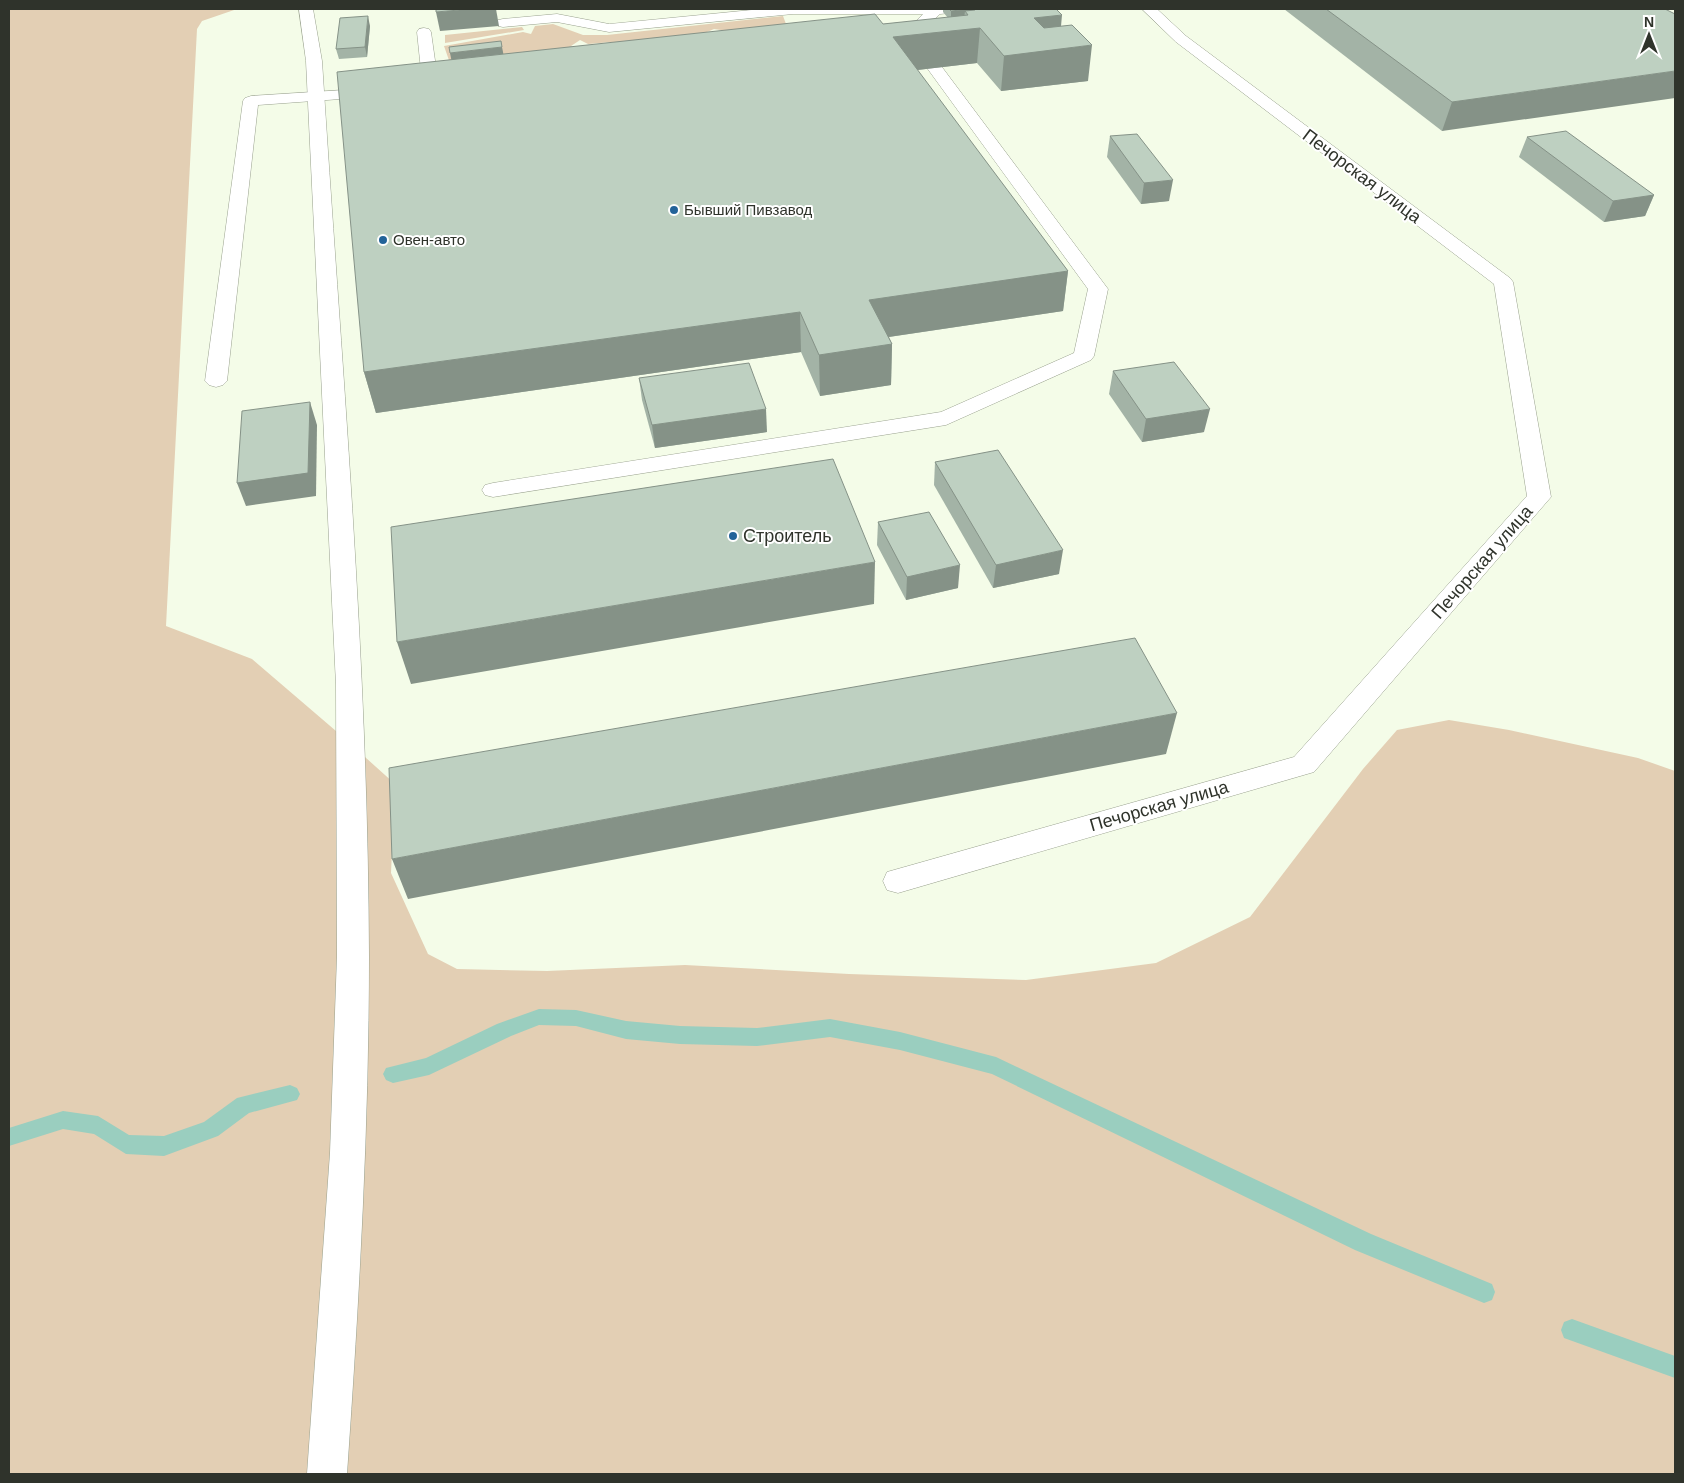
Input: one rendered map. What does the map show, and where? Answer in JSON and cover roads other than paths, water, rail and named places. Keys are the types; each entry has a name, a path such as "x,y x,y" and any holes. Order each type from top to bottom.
{"street":[{"path":"306,9 314,61 349,685 354,956 347,1153 328,1474"},
{"name":"Печорская улица","path":"898,880 1304,764 1539,497 1503,282 1181,39 1149,9"},
{"path":"503,23 557,18 609,28 793,10 943,10"},
{"path":"493,490 946,418 1084,356 1098,289 936,68 900,36 943,10"},
{"path":"424,32 431,90"},
{"path":"412,91 451,87"},
{"path":"216,381 251,101 393,92"}],"waterway":[{"path":"393,1074 429,1066 504,1030 539,1017 576,1018 626,1030 680,1035 757,1037 830,1028 900,1041 996,1066 1363,1242 1484,1292"},
{"path":"9,1137 63,1120 98,1125 126,1144 164,1146 211,1129 244,1105 290,1094"},
{"path":"1572,1330 1675,1367"}],"place":[{"name":"Бывший Пивзавод","path":"674,210"},
{"name":"Овен-авто","path":"383,240"},
{"name":"Строитель","path":"733,536"}]}
